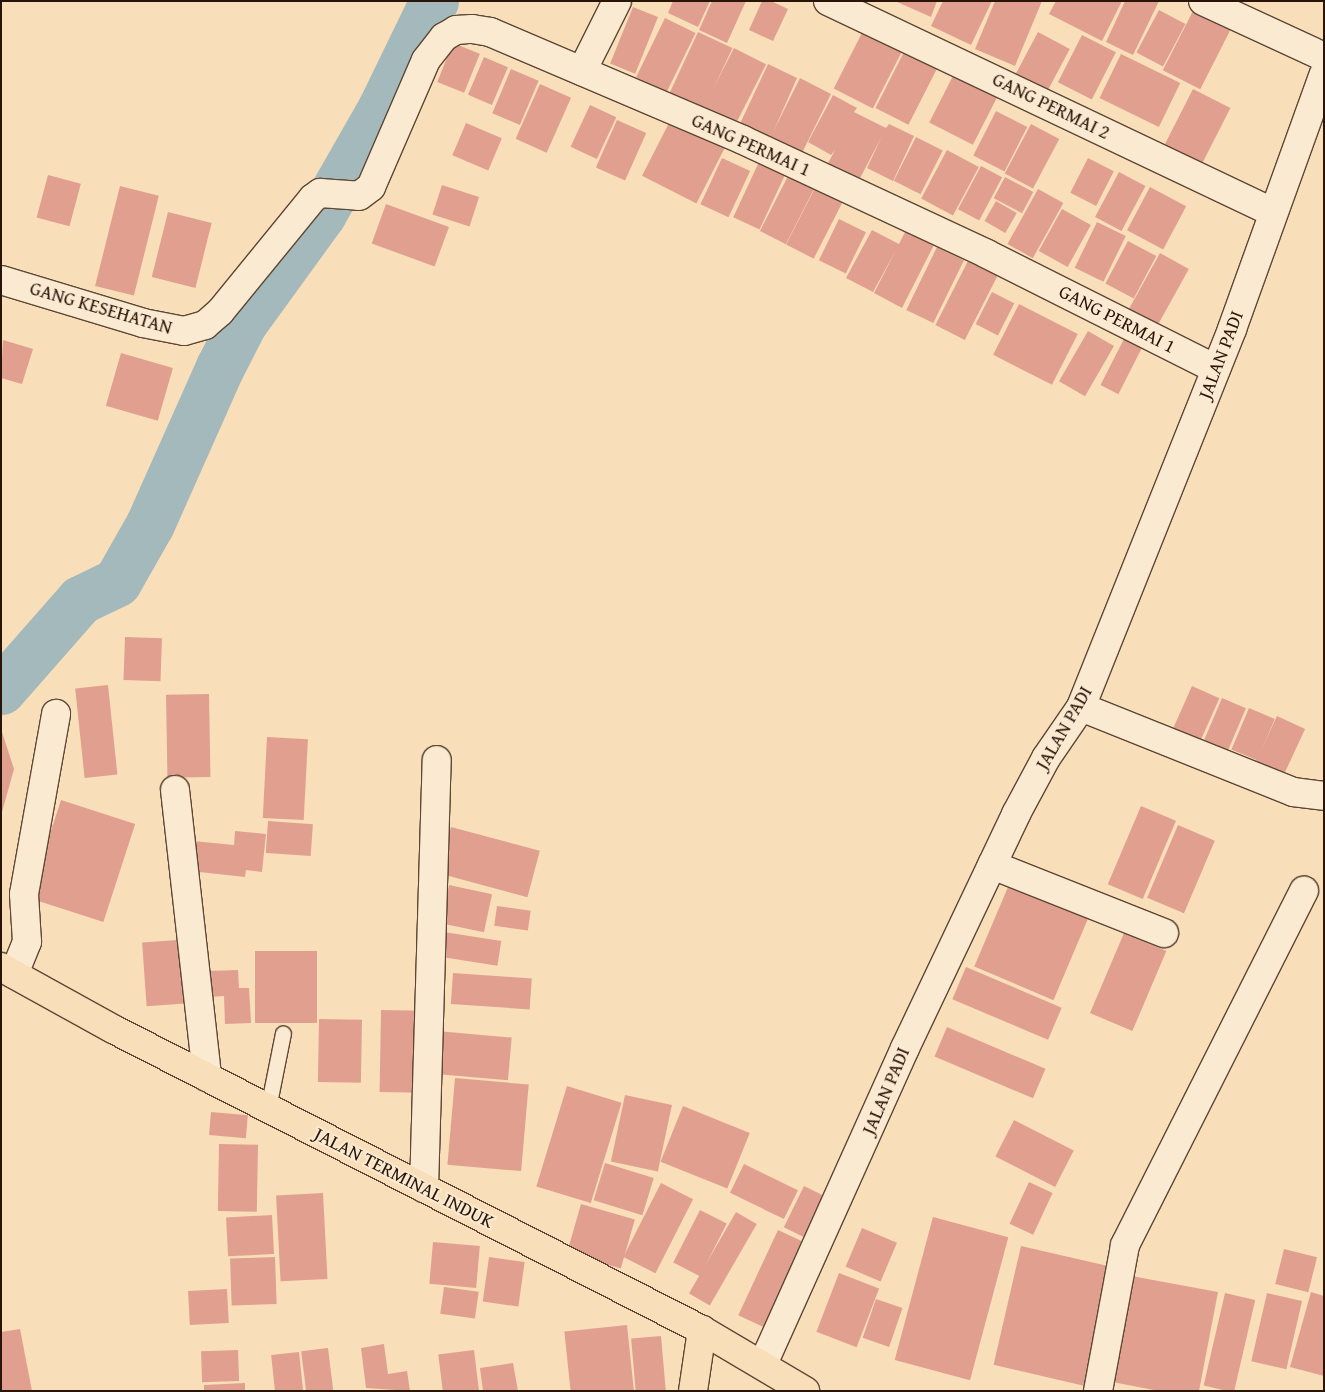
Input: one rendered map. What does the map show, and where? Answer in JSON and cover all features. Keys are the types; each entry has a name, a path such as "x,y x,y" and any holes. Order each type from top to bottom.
{"highway":[{"name":"JALAN TERMINAL INDUK","path":"8,970 207,1077 702,1330 763,1364 805,1391"},
{"path":"693,1391 702,1330"}],"street":[{"path":"582,71 617,1"},
{"name":"GANG PERMAI 2","path":"828,1 1273,212"},
{"path":"1202,1 1324,57"},
{"name":"GANG PERMAI 1","path":"320,193 359,196 371,187 426,60 444,37 456,30 490,32 744,140 960,242 1216,369"},
{"name":"JALAN PADI","path":"763,1364 905,1048 992,865 1046,758 1081,707 1157,524 1324,74"},
{"name":"GANG KESEHATAN","path":"1,280 143,323 184,331 205,324 220,312 306,205 320,193"},
{"path":"1081,707 1293,792 1324,796"},
{"path":"8,970 27,942 24,894 56,714"},
{"path":"424,1188 437,760"},
{"path":"175,790 207,1077"},
{"path":"992,865 1164,934"},
{"path":"1098,1391 1125,1245 1304,891"}],"lane":[{"path":"268,1108 282,1033"}],"building":[{"path":"673,1 710,1 698,27 668,13"},
{"path":"712,1 746,1 727,43 699,30"},
{"path":"762,1 771,1 788,9 773,41 749,30"},
{"path":"895,1 937,1 931,17"},
{"path":"943,1 992,1 971,45 931,26"},
{"path":"995,1 1042,1 1015,66 975,49"},
{"path":"1056,1 1122,1 1102,41 1049,14"},
{"path":"1125,1 1159,1 1133,55 1106,42"},
{"path":"633,7 658,17 635,74 610,64"},
{"path":"1195,7 1232,26 1200,89 1163,70"},
{"path":"1159,10 1185,24 1163,66 1136,52"},
{"path":"665,18 696,33 667,92 636,77"},
{"path":"865,27 904,47 873,108 834,88"},
{"path":"698,32 732,48 704,110 669,94"},
{"path":"1038,32 1070,49 1046,94 1014,77"},
{"path":"1082,35 1116,52 1092,99 1058,82"},
{"path":"453,43 480,54 464,93 437,82"},
{"path":"734,48 766,64 734,127 702,110"},
{"path":"905,50 938,67 908,125 875,108"},
{"path":"1121,54 1180,83 1159,127 1100,98"},
{"path":"484,57 508,67 492,105 468,95"},
{"path":"768,64 797,78 774,130 800,78 831,94 800,157 738,128"},
{"path":"511,69 539,81 520,125 492,113"},
{"path":"956,70 1000,92 973,145 929,123"},
{"path":"540,84 571,98 547,153 516,139"},
{"path":"1193,89 1230,108 1202,163 1165,144"},
{"path":"833,95 857,108 854,112 886,128 889,124 914,136 893,181 867,168 882,136 856,186 825,169 835,150 831,155 808,142"},
{"path":"590,105 616,117 597,159 571,147"},
{"path":"996,111 1027,127 1004,171 973,156"},
{"path":"672,117 726,145 696,203 642,176"},
{"path":"617,120 646,133 625,181 596,168"},
{"path":"466,123 502,138 488,170 452,155"},
{"path":"1031,124 1059,139 1033,188 1005,173"},
{"path":"916,137 943,151 920,194 894,181"},
{"path":"947,150 979,167 953,215 921,199"},
{"path":"722,158 750,171 729,217 700,204"},
{"path":"1088,158 1114,171 1096,206 1070,193"},
{"path":"759,162 785,174 760,230 733,217"},
{"path":"981,166 1002,177 979,221 958,209"},
{"path":"1119,172 1145,186 1122,231 1095,217"},
{"path":"789,174 815,187 786,244 760,231"},
{"path":"48,175 81,184 69,226 37,218"},
{"path":"1005,177 1033,192 1022,213 994,198"},
{"path":"817,184 845,198 814,259 786,245"},
{"path":"442,185 479,197 470,227 432,214"},
{"path":"120,186 159,196 134,296 95,286"},
{"path":"1150,187 1186,206 1163,250 1127,230"},
{"path":"1038,189 1063,203 1033,258 1007,244"},
{"path":"996,201 1017,213 1005,233 984,221"},
{"path":"386,204 449,227 435,266 372,243"},
{"path":"1062,209 1091,225 1068,267 1039,251"},
{"path":"168,212 212,223 195,288 152,277"},
{"path":"839,219 866,232 846,273 819,260"},
{"path":"1097,222 1126,236 1103,282 1075,268"},
{"path":"908,226 936,241 902,308 874,293 896,250 873,292 846,278 872,230 899,244"},
{"path":"1128,241 1156,256 1134,298 1105,283"},
{"path":"937,247 964,260 933,323 906,310"},
{"path":"1160,253 1189,269 1157,326 1128,310"},
{"path":"969,259 998,274 965,340 935,325"},
{"path":"992,292 1014,303 998,335 976,324"},
{"path":"1019,304 1078,334 1052,385 993,355"},
{"path":"1088,331 1114,346 1085,396 1059,381"},
{"path":"1125,337 1143,346 1118,394 1100,385"},
{"path":"3,340 33,349 22,384 1,378"},
{"path":"121,353 173,368 158,421 106,406"},
{"path":"125,637 162,638 160,681 123,680"},
{"path":"108,685 117,775 85,778 75,688"},
{"path":"1192,686 1219,698 1201,740 1173,728"},
{"path":"209,694 210,777 167,778 166,695"},
{"path":"1222,698 1246,708 1228,751 1204,740"},
{"path":"1249,708 1275,719 1257,760 1231,749"},
{"path":"1277,716 1305,729 1284,775 1255,762"},
{"path":"2,732 14,769 1,812"},
{"path":"267,737 308,739 304,820 263,818"},
{"path":"61,800 135,824 103,922 29,898"},
{"path":"1141,806 1176,821 1143,899 1108,884"},
{"path":"268,821 313,824 311,856 266,853"},
{"path":"1178,825 1215,841 1184,913 1147,898"},
{"path":"451,827 540,851 527,897 439,873"},
{"path":"235,831 266,834 262,872 246,870 245,877 190,871 193,841 234,845"},
{"path":"1011,880 1090,914 1053,1000 974,967"},
{"path":"449,885 492,894 484,932 441,923"},
{"path":"497,906 531,911 528,931 494,926"},
{"path":"444,932 501,941 497,966 440,957"},
{"path":"1124,933 1166,951 1132,1031 1090,1013"},
{"path":"191,939 195,1003 147,1006 142,942"},
{"path":"255,951 317,951 317,1023 255,1023"},
{"path":"966,967 1062,1008 1048,1040 952,999"},
{"path":"238,970 239,988 249,988 251,1023 225,1024 224,996 208,997 206,971"},
{"path":"453,973 532,979 530,1009 451,1004"},
{"path":"381,1010 425,1011 424,1093 380,1092"},
{"path":"319,1019 362,1020 361,1083 318,1082"},
{"path":"947,1027 1045,1069 1033,1098 934,1056"},
{"path":"437,1031 512,1038 508,1080 433,1074"},
{"path":"455,1078 529,1084 521,1171 447,1165"},
{"path":"567,1086 622,1103 591,1203 536,1186"},
{"path":"625,1095 672,1105 658,1171 611,1162"},
{"path":"683,1106 750,1133 727,1189 661,1162"},
{"path":"211,1112 248,1115 246,1138 209,1135"},
{"path":"1014,1120 1074,1150 1055,1187 995,1157"},
{"path":"219,1144 258,1145 257,1212 218,1211"},
{"path":"605,1163 654,1178 642,1215 594,1200"},
{"path":"744,1164 798,1190 784,1219 730,1193"},
{"path":"1029,1182 1053,1193 1033,1235 1010,1224"},
{"path":"661,1183 693,1199 655,1273 623,1257"},
{"path":"804,1186 831,1199 811,1240 784,1227"},
{"path":"323,1193 328,1279 281,1281 276,1195"},
{"path":"581,1204 635,1219 621,1268 567,1253"},
{"path":"700,1210 727,1224 700,1276 673,1263"},
{"path":"736,1212 757,1224 710,1305 689,1293"},
{"path":"272,1215 274,1254 228,1256 226,1217"},
{"path":"933,1217 1008,1237 970,1380 895,1360"},
{"path":"862,1228 897,1243 881,1282 846,1267"},
{"path":"778,1230 810,1245 770,1330 738,1315"},
{"path":"433,1242 480,1246 476,1288 429,1284"},
{"path":"1021,1246 1115,1268 1087,1386 994,1365"},
{"path":"1284,1249 1317,1257 1308,1292 1275,1284"},
{"path":"275,1257 277,1304 232,1306 230,1259"},
{"path":"489,1257 525,1262 518,1307 483,1302"},
{"path":"839,1273 879,1288 857,1347 816,1332"},
{"path":"1126,1275 1218,1292 1199,1391 1159,1391 1107,1381"},
{"path":"444,1287 479,1292 475,1319 440,1314"},
{"path":"227,1289 229,1323 190,1325 188,1291"},
{"path":"1311,1292 1324,1296 1324,1376 1290,1367"},
{"path":"1225,1293 1255,1300 1234,1391 1204,1386"},
{"path":"1267,1293 1302,1301 1286,1369 1251,1361"},
{"path":"876,1299 902,1308 889,1347 863,1338"},
{"path":"627,1325 634,1391 571,1391 564,1332"},
{"path":"20,1329 32,1391 1,1391 1,1332"},
{"path":"661,1336 666,1391 636,1391 631,1339"},
{"path":"384,1344 388,1374 407,1371 410,1391 366,1388 361,1348"},
{"path":"328,1348 333,1391 306,1391 301,1351"},
{"path":"238,1350 239,1381 202,1382 201,1351"},
{"path":"474,1350 479,1391 443,1391 438,1354"},
{"path":"299,1352 303,1391 275,1391 271,1355"},
{"path":"513,1363 518,1391 483,1391 480,1368"},
{"path":"245,1383 245,1391 204,1391 204,1385"}],"waterway":[{"path":"1,690 80,600 117,582 150,524 220,367 242,324 321,215 382,108 434,1"}]}
